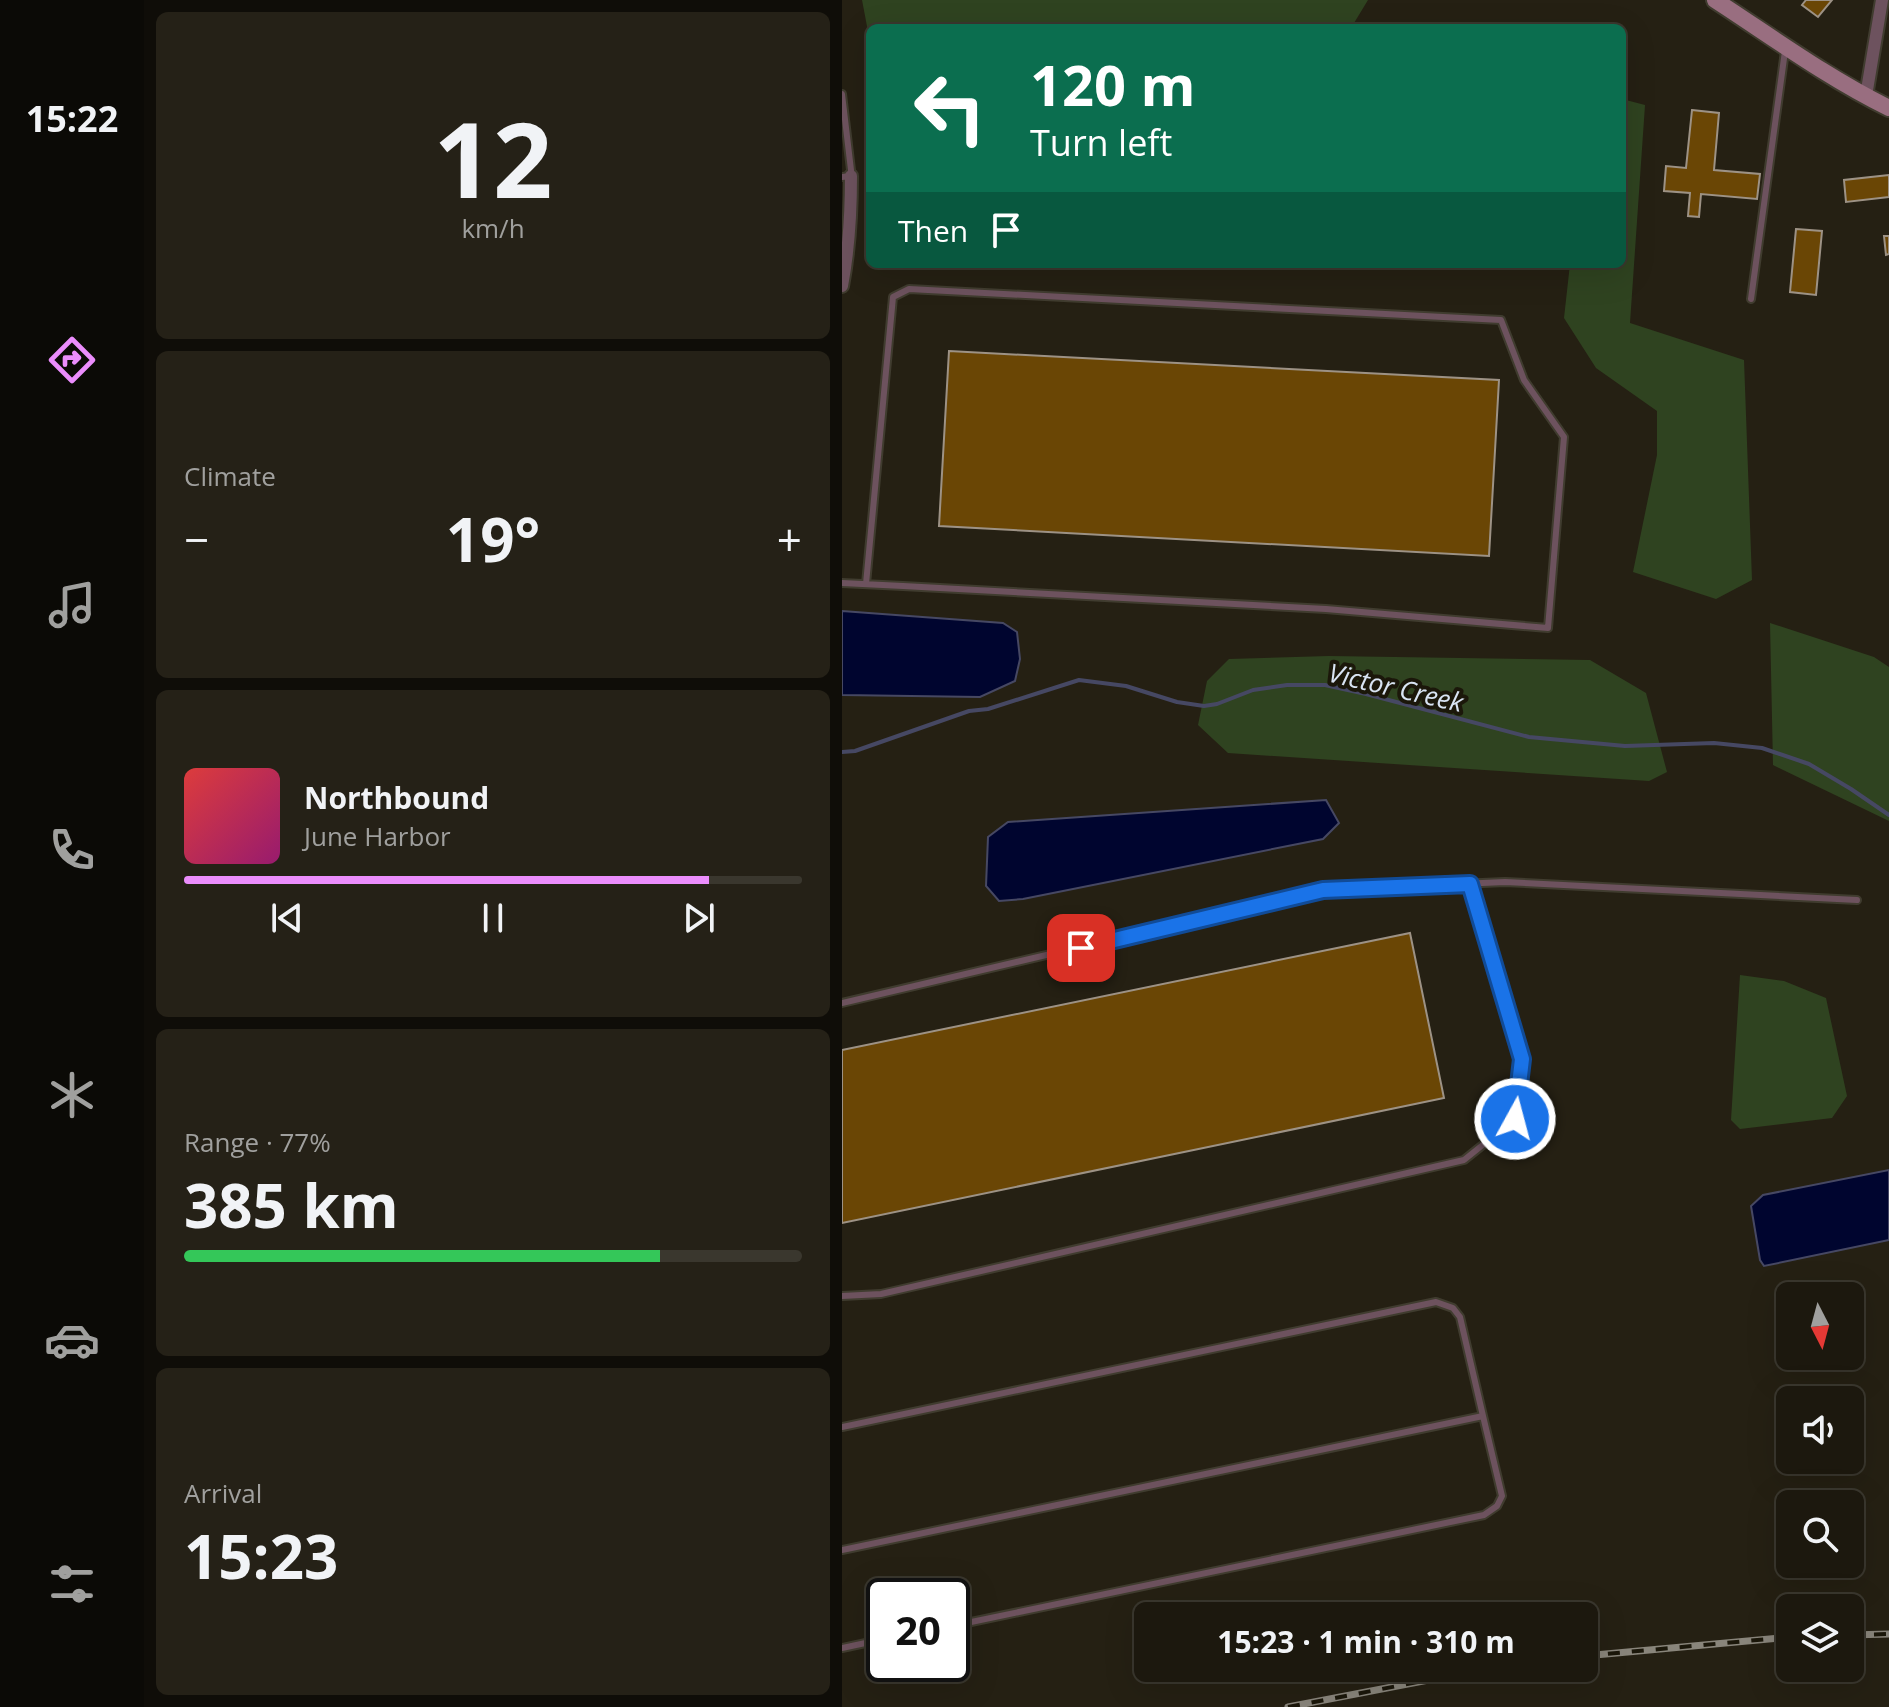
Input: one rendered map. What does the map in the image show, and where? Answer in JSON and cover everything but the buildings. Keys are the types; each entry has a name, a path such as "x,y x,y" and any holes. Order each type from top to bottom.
{"street":[{"path":"1715,0 1785,47 1889,108"},
{"path":"1866,96 1882,0"},
{"path":"842,286 851,204 847,176"}],"lane":[{"path":"1751,299 1785,47"},
{"path":"842,94 847,176"},
{"path":"842,583 1326,609 1548,628 1564,437 1524,380 1501,320 909,289 893,297 866,584"},
{"path":"842,1003 1323,890 1520,883 1857,900"},
{"path":"842,1296 881,1294 1464,1160 1515,1119 1522,1059 1470,884"},
{"path":"842,1427 1436,1302 1453,1308 1460,1317 1502,1496 1497,1506 1484,1515 970,1622"},
{"path":"842,1550 1483,1416"},
{"path":"842,1648 866,1643"}],"green space":[{"path":"862,0 1368,0 1353,24 867,24"},
{"path":"1626,100 1645,105 1630,323 1744,360 1752,580 1716,599 1633,572 1657,455 1657,411 1596,368 1564,318 1570,268 1626,268"},
{"path":"1770,623 1874,657 1889,667 1889,821 1773,765"},
{"path":"1329,656 1590,660 1646,693 1667,772 1649,781 1228,753 1198,725 1207,681 1229,659"},
{"path":"1740,975 1784,981 1826,998 1847,1096 1832,1118 1740,1129 1731,1120"}],"water":[{"path":"842,611 1003,623 1017,632 1020,659 1015,681 980,697 842,695"},
{"path":"1326,800 1339,823 1323,839 1023,899 999,901 986,886 988,837 1008,822"},
{"path":"1889,1170 1889,1240 1764,1266 1760,1260 1751,1206 1763,1195"}],"waterway":[{"name":"Victor Creek","path":"842,752 855,751 969,711 988,709 1079,680 1126,686 1177,702 1204,706 1253,690 1287,685 1325,685 1529,737 1625,746 1714,743 1762,748 1809,764 1889,815"}],"railway":[{"path":"1864,1635 1889,1634"},
{"path":"1598,1655 1776,1638"},
{"path":"1288,1707 1418,1682"}],"route":[{"path":"1081,948 1323,890 1470,884 1522,1059 1515,1119"}]}
